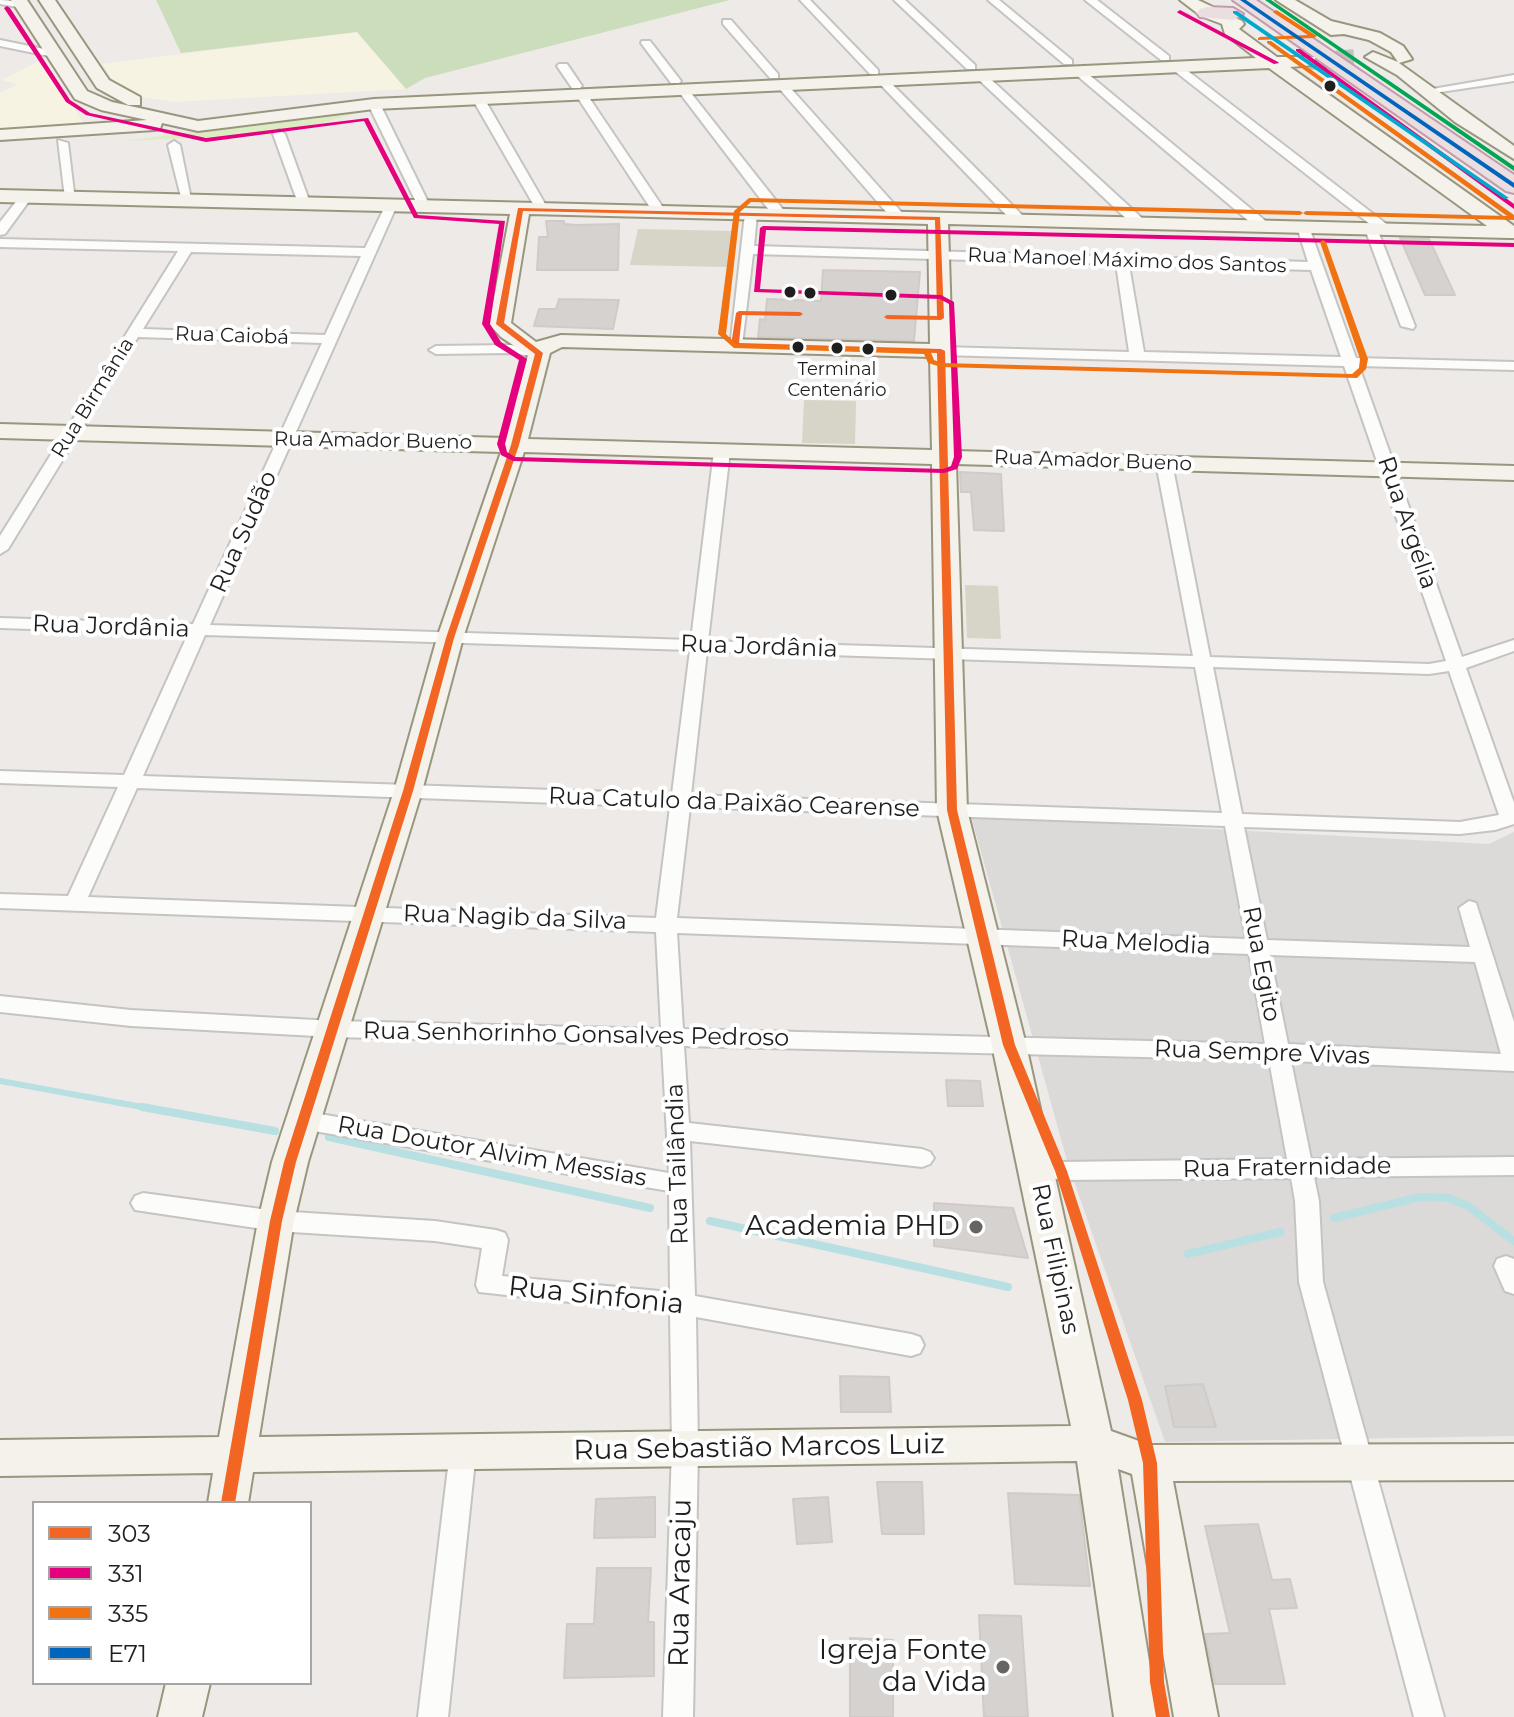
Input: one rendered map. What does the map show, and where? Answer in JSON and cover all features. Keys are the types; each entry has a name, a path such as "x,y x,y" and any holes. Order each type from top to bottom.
{"highway":[{"path":"1258,0 1514,174"},
{"path":"1207,13 1236,9 1514,186"}],"street":[{"path":"47,0 103,84 127,98 194,111 255,110"},
{"path":"899,0 1139,223"},
{"path":"993,0 1263,226"},
{"path":"1090,0 1158,63 1378,229 1408,326"},
{"path":"1188,0 1207,13"},
{"path":"1284,0 1321,24 1357,38 1370,52 1403,71 1514,154"},
{"path":"0,1 21,3 81,95 116,111 117,117 95,130"},
{"path":"805,1 1019,220"},
{"path":"1236,9 1231,31 1286,57"},
{"path":"0,196 1511,232 1512,225 1507,219 1269,47 1236,9"},
{"path":"727,22 788,80 899,218"},
{"path":"1321,24 1358,31 1387,43 1404,57 1403,71"},
{"path":"6,44 29,49 74,40"},
{"path":"646,43 780,215"},
{"path":"6,44 49,46"},
{"path":"0,135 174,122 346,97 545,92 1286,57"},
{"path":"563,66 660,212"},
{"path":"1427,91 1514,78"},
{"path":"1495,81 1514,93"},
{"path":"0,146 62,143 225,125 374,104 479,100 513,93"},
{"path":"479,100 542,209"},
{"path":"374,104 424,206"},
{"path":"107,106 174,122 225,125"},
{"path":"279,134 304,203"},
{"path":"62,143 71,198"},
{"path":"174,145 188,201"},
{"path":"0,231 26,197"},
{"name":"Rua Sudão","path":"76,902 391,205"},
{"path":"491,349 500,318 520,209"},
{"path":"735,345 751,214"},
{"name":"Rua Filipinas","path":"938,218 952,810 1009,1045 1094,1443 1136,1717"},
{"name":"Rua Argélia","path":"1303,227 1512,818"},
{"path":"0,243 370,252"},
{"name":"Rua Birmânia","path":"0,549 187,247"},
{"name":"Rua Manoel Máximo dos Santos","path":"746,250 1317,266"},
{"path":"1122,260 1137,356"},
{"path":"500,318 503,329 539,353"},
{"name":"Rua Caiobá","path":"133,333 331,339"},
{"path":"228,1501 276,1221 302,1120 334,1029 408,791 450,638 515,445 539,353 544,346 561,341 1514,366"},
{"path":"436,350 491,349 539,353"},
{"name":"Rua Amador Bueno","path":"0,431 1514,473"},
{"name":"Rua Tailândia","path":"685,1449 681,1184 666,924 722,451"},
{"name":"Rua Egito","path":"1164,463 1301,1166 1309,1215 1311,1282 1429,1717"},
{"name":"Rua Jordânia","path":"0,623 1429,669 1456,665 1514,645"},
{"name":"Rua Catulo da Paixão Cearense","path":"0,777 1460,828 1512,818"},
{"name":"Rua Nagib da Silva","path":"2,905 76,902 982,935"},
{"path":"1469,908 1514,1061"},
{"name":"Rua Melodia","path":"982,935 1258,949 1483,955"},
{"name":"Rua Senhorinho Gonsalves Pedroso","path":"0,1004 131,1018 334,1029 1009,1045"},
{"name":"Rua Sempre Vivas","path":"1009,1045 1514,1061"},
{"name":"Rua Doutor Alvim Messias","path":"302,1120 681,1184"},
{"path":"678,1131 922,1158"},
{"name":"Rua Fraternidade","path":"1061,1171 1514,1166"},
{"name":"Rua Sinfonia","path":"143,1203 276,1221 435,1231 496,1240 488,1285 682,1304 911,1345"},
{"name":"Rua Sebastião Marcos Luiz","path":"0,1458 1094,1443 1150,1463 1514,1462"},
{"name":"Rua Aracaju","path":"678,1717 685,1449"},
{"path":"433,1717 463,1451"},
{"path":"1150,1463 1196,1717"},
{"path":"180,1717 188,1685"}],"shaded area":[{"path":"357,32 406,89 175,102 141,97 117,86 102,64"},
{"path":"45,58 85,126 0,131 0,93 18,84 2,80"},
{"path":"638,229 734,231 729,267 630,265"},
{"path":"804,400 856,401 855,444 802,443"},
{"path":"965,585 998,586 1001,639 967,638"},
{"path":"971,816 1489,844 1514,832 1514,1436 1165,1442 1068,1164"}],"green space":[{"path":"156,0 730,0 425,78 406,89 357,32 181,53"},
{"path":"356,109 366,111 279,134 125,141"}],"building":[{"path":"546,221 576,225 619,224 618,270 537,270 539,237 548,237"},
{"path":"1400,238 1429,239 1455,295 1425,295"},
{"path":"823,270 920,272 914,341 758,337 760,319 765,320 767,299 821,301"},
{"path":"559,299 619,300 613,329 534,326 539,309 556,309"},
{"path":"960,472 1001,474 1004,531 974,530 971,492 961,492"},
{"path":"946,1080 980,1081 983,1106 948,1106"},
{"name":"Academia PHD","path":"934,1203 1013,1208 1028,1258 934,1246"},
{"path":"840,1376 889,1377 891,1412 841,1412"},
{"path":"1203,1384 1216,1427 1174,1427 1165,1386"},
{"path":"877,1482 922,1482 924,1534 882,1534"},
{"path":"1008,1493 1079,1495 1090,1586 1015,1584"},
{"path":"655,1497 655,1537 594,1538 596,1499"},
{"path":"828,1497 832,1542 797,1544 793,1499"},
{"path":"1258,1524 1272,1580 1290,1579 1297,1608 1269,1609 1285,1684 1215,1684 1205,1634 1230,1633 1205,1526"},
{"path":"597,1568 651,1568 648,1622 654,1622 654,1676 564,1678 567,1624 594,1624"},
{"name":"Igreja Fonte da Vida","path":"979,1615 1021,1616 1028,1717 984,1717"},
{"path":"850,1638 893,1640 893,1717 850,1717"}],"waterway":[{"path":"0,1081 147,1108"},
{"path":"142,1107 147,1108"},
{"path":"147,1108 275,1131"},
{"path":"147,1108 153,1109"},
{"path":"329,1137 650,1208"},
{"path":"1334,1218 1420,1197 1449,1198 1468,1206 1514,1241"},
{"path":"710,1221 1008,1287"},
{"path":"1188,1254 1280,1232"}],"tunnel":[{"path":"1309,61 1359,58"}],"transit line":[{"name":"E71","path":"1243,0 1514,186"},
{"path":"1268,0 1514,169"},
{"name":"331","path":"7,8 68,101 88,114 206,140 366,119 416,217 503,222 486,324 498,343 523,359 501,444 504,453 513,459 944,471 954,467 958,457 952,303 941,297 756,291 763,228 1514,245"},
{"name":"331","path":"1180,12 1276,63"},
{"path":"1235,12 1506,198"},
{"name":"335","path":"1260,39 1314,36 1276,12"},
{"name":"335","path":"1269,42 1514,218"},
{"name":"331","path":"1298,50 1514,207"},
{"name":"335","path":"1300,213 749,200 737,211 722,334 734,346 927,352 931,361 941,365 1354,376 1362,369 1364,359 1323,242"},
{"name":"303","path":"228,1501 276,1221 290,1162 408,791 450,638 515,445 539,353 500,324 520,209 938,218 941,318 887,317"},
{"name":"335","path":"1306,213 1509,218"},
{"name":"303","path":"800,314 739,313 735,345 941,351 952,810 1009,1045 1061,1171 1135,1400 1150,1463 1157,1682 1163,1717"}],"place":[{"name":"Terminal Centenário","path":"837,348"},
{"name":"Academia PHD","path":"976,1227"},
{"name":"Igreja Fonte da Vida","path":"1003,1667"}]}
